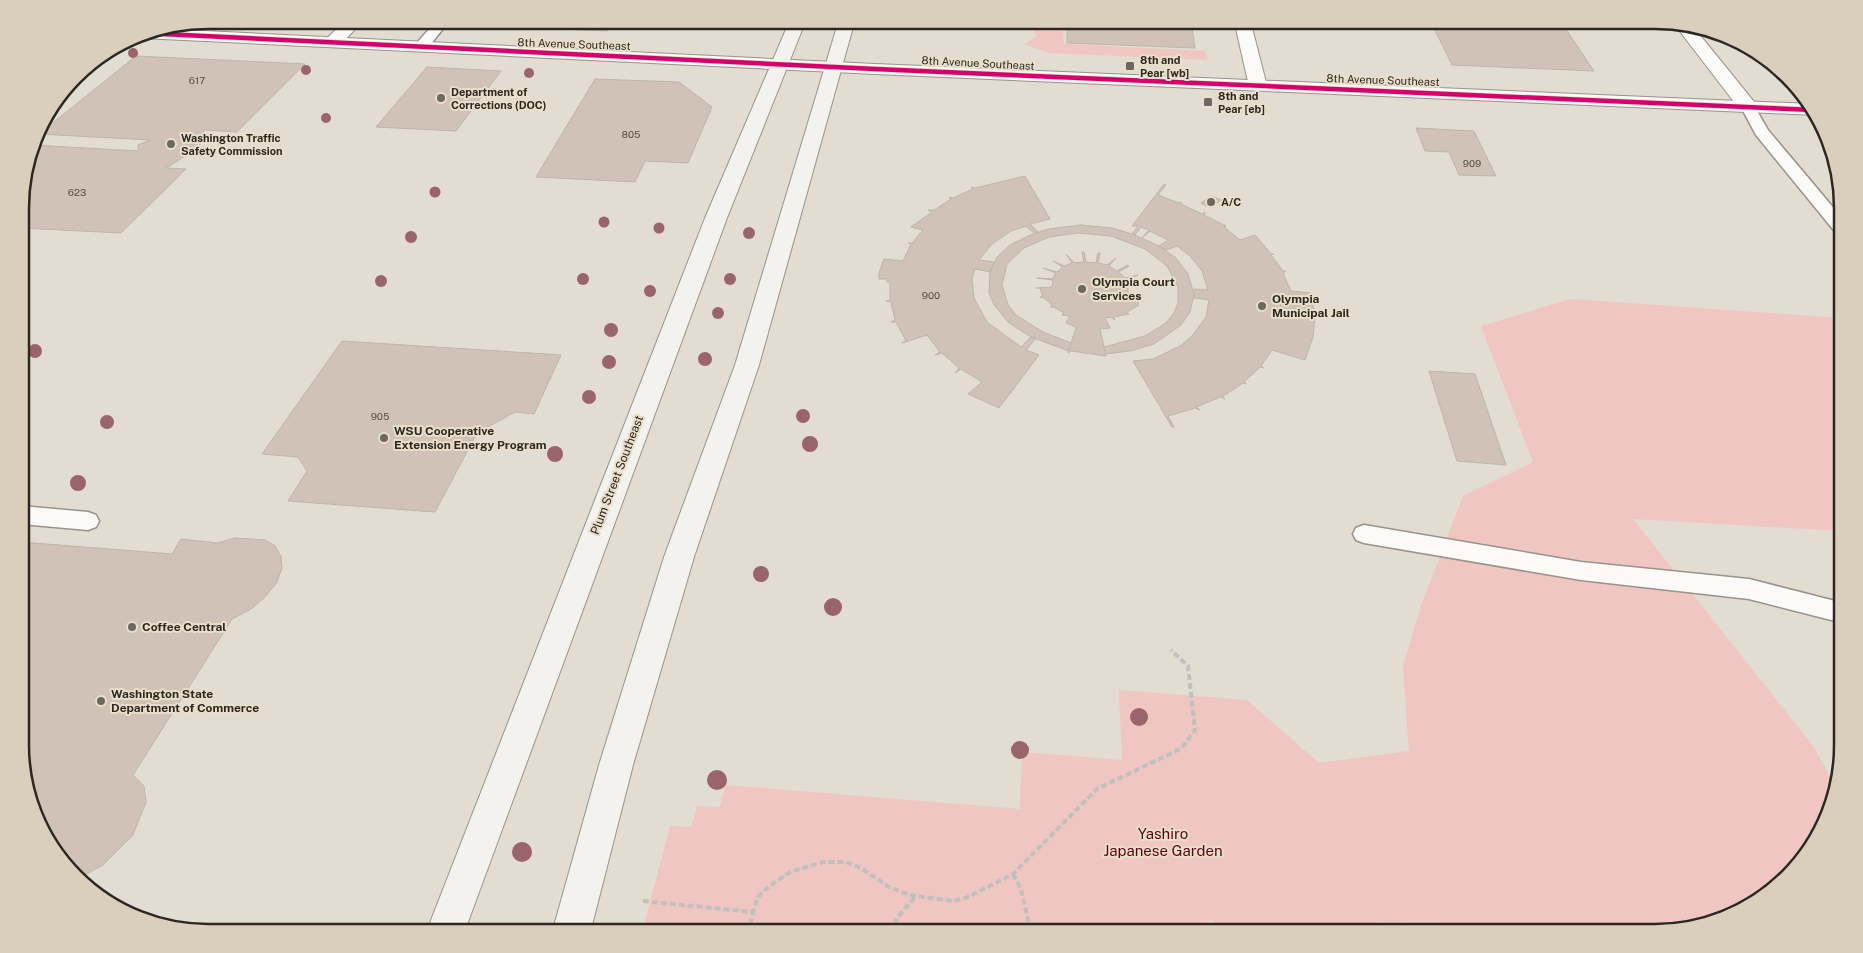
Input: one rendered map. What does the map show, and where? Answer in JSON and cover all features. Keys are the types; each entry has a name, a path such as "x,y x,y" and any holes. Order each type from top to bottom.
{"main road":[{"name":"Plum Street Southeast","path":"448,924 716,218 794,29"},
{"path":"573,924 616,765 670,585 747,365 807,152 844,29"}],"street":[{"path":"332,43 347,29"},
{"path":"1244,29 1258,86"},
{"path":"1687,32 1748,107"},
{"name":"8th Avenue Southeast","path":"164,34 1258,86 1805,110"}],"lane":[{"path":"421,47 436,29"},
{"path":"1748,107 1761,132 1834,219"},
{"path":"29,516 88,522"},
{"path":"1364,534 1581,571 1749,589 1834,611"}],"path":[{"path":"751,924 758,898 767,888 790,872 822,862 846,862 862,868 889,888 953,901 966,898 1013,874 1097,789 1182,748 1195,730 1188,666 1171,650"},
{"path":"1013,874 1021,889 1029,924"},
{"path":"895,924 897,918 917,895"},
{"path":"643,901 753,912"}],"green space":[{"path":"1033,29 1063,29 1064,44 1205,51 1208,60 1049,53 1024,44 1037,37"},
{"name":"Yashiro Japanese Garden","path":"1571,299 1834,317 1834,531 1633,519 1814,747 1831,779 1821,814 1804,845 1782,872 1755,894 1713,915 1667,924 1380,922 1379,924 1215,924 1211,920 1205,924 644,924 670,826 691,827 697,806 720,807 725,785 1020,809 1022,752 1122,760 1119,690 1247,700 1319,763 1409,751 1403,666 1422,603 1463,496 1533,462 1481,326"}],"building":[{"path":"559,29 608,29 607,31"},
{"path":"1067,29 1192,29 1195,48 1067,43"},
{"path":"1434,29 1566,29 1594,71 1452,65"},
{"name":"Washington Traffic Safety Commission","path":"136,56 305,64 237,132 205,130 202,133 204,138 198,148 166,168 186,169 121,233 29,228 30,184 38,150 40,145 138,151 138,145 150,140 44,134 48,126"},
{"name":"Department of Corrections (DOC)","path":"427,67 501,71 456,131 376,127"},
{"path":"595,79 679,82 712,107 688,163 645,161 635,182 536,177"},
{"path":"1416,128 1474,131 1496,176 1459,175 1449,152 1425,151"},
{"path":"1025,176 1050,219 1030,224 1038,232 1035,234 1026,226 1011,231 992,244 979,260 994,262 990,272 975,269 972,278 974,298 987,322 1021,347 1031,337 1035,339 1026,350 1039,355 999,408 968,394 982,382 961,369 955,373 959,368 942,353 935,355 940,352 927,335 902,343 906,341 896,322 891,322 895,320 891,302 886,301 890,300 890,282 887,282 887,279 879,279 879,273 884,259 903,261 911,244 908,243 912,243 923,230 911,227 932,212 928,210 934,210 951,199 949,197 953,198 973,189 971,187 975,188"},
{"name":"Olympia Municipal Jail","path":"1164,184 1166,185 1158,195 1179,203 1181,202 1181,204 1202,214 1205,212 1204,215 1226,226 1224,227 1240,240 1255,235 1271,254 1274,254 1271,255 1283,271 1286,271 1283,273 1291,291 1311,293 1315,317 1313,337 1305,360 1272,350 1261,366 1264,368 1260,367 1244,382 1247,384 1243,383 1222,397 1225,399 1221,397 1196,407 1200,410 1195,408 1168,416 1174,427 1172,427 1133,361 1153,359 1180,346 1192,336 1206,317 1209,300 1194,298 1194,289 1208,290 1202,271 1190,256 1177,246 1166,250 1159,246 1168,240 1150,231 1142,238 1149,230 1141,227 1135,235 1132,234 1138,226 1132,226"},
{"name":"A/C","path":"1211,196 1221,200 1211,208 1201,203"},
{"path":"1081,225 1112,228 1132,234 1159,246 1176,258 1188,274 1194,294 1190,312 1181,325 1154,344 1130,351 1105,354 1104,347 1145,336 1166,323 1174,313 1178,303 1178,287 1167,266 1145,249 1111,236 1078,233 1049,237 1024,248 1007,264 1002,285 1008,305 1016,315 1043,332 1071,343 1069,351 1031,337 1009,323 994,305 989,293 990,272 997,257 1010,245 1028,236 1048,229"},
{"path":"1082,252 1084,252 1086,262 1096,263 1098,253 1100,253 1098,263 1107,265 1116,258 1109,266 1117,271 1127,265 1129,266 1119,272 1125,278 1138,275 1126,279 1128,285 1143,285 1128,286 1128,293 1143,296 1137,305 1139,305 1127,312 1129,314 1113,317 1115,320 1111,317 1105,318 1110,328 1100,329 1106,356 1071,351 1068,353 1076,327 1066,323 1070,316 1062,315 1064,313 1054,307 1050,307 1052,305 1040,297 1043,297 1040,288 1036,288 1052,287 1053,280 1037,278 1052,279 1056,273 1043,268 1057,272 1063,267 1053,261 1064,266 1072,263 1066,254 1074,263 1084,262"},
{"path":"342,341 561,355 534,414 515,412 477,433 435,512 288,501 307,471 298,457 262,454"},
{"path":"1429,371 1475,374 1506,465 1457,461"},
{"name":"Washington State Department of Commerce","path":"235,538 265,540 275,546 281,556 282,568 277,582 266,596 251,609 232,619 133,775 144,786 146,802 133,835 103,865 84,875 59,845 47,824 38,803 30,769 29,543 172,554 181,539 217,543"}],"cycle path":[{"path":"165,34 875,69 1805,110"}],"place":[{"name":"8th and Pear [wb]","path":"1130,66"},
{"name":"Department of Corrections (DOC)","path":"441,98"},
{"name":"8th and Pear [eb]","path":"1208,102"},
{"name":"Washington Traffic Safety Commission","path":"171,144"},
{"name":"A/C","path":"1211,202"},
{"name":"Olympia Court Services","path":"1082,289"},
{"name":"Olympia Municipal Jail","path":"1262,306"},
{"name":"WSU Cooperative Extension Energy Program","path":"384,438"},
{"name":"Coffee Central","path":"132,627"},
{"name":"Washington State Department of Commerce","path":"101,701"}]}
